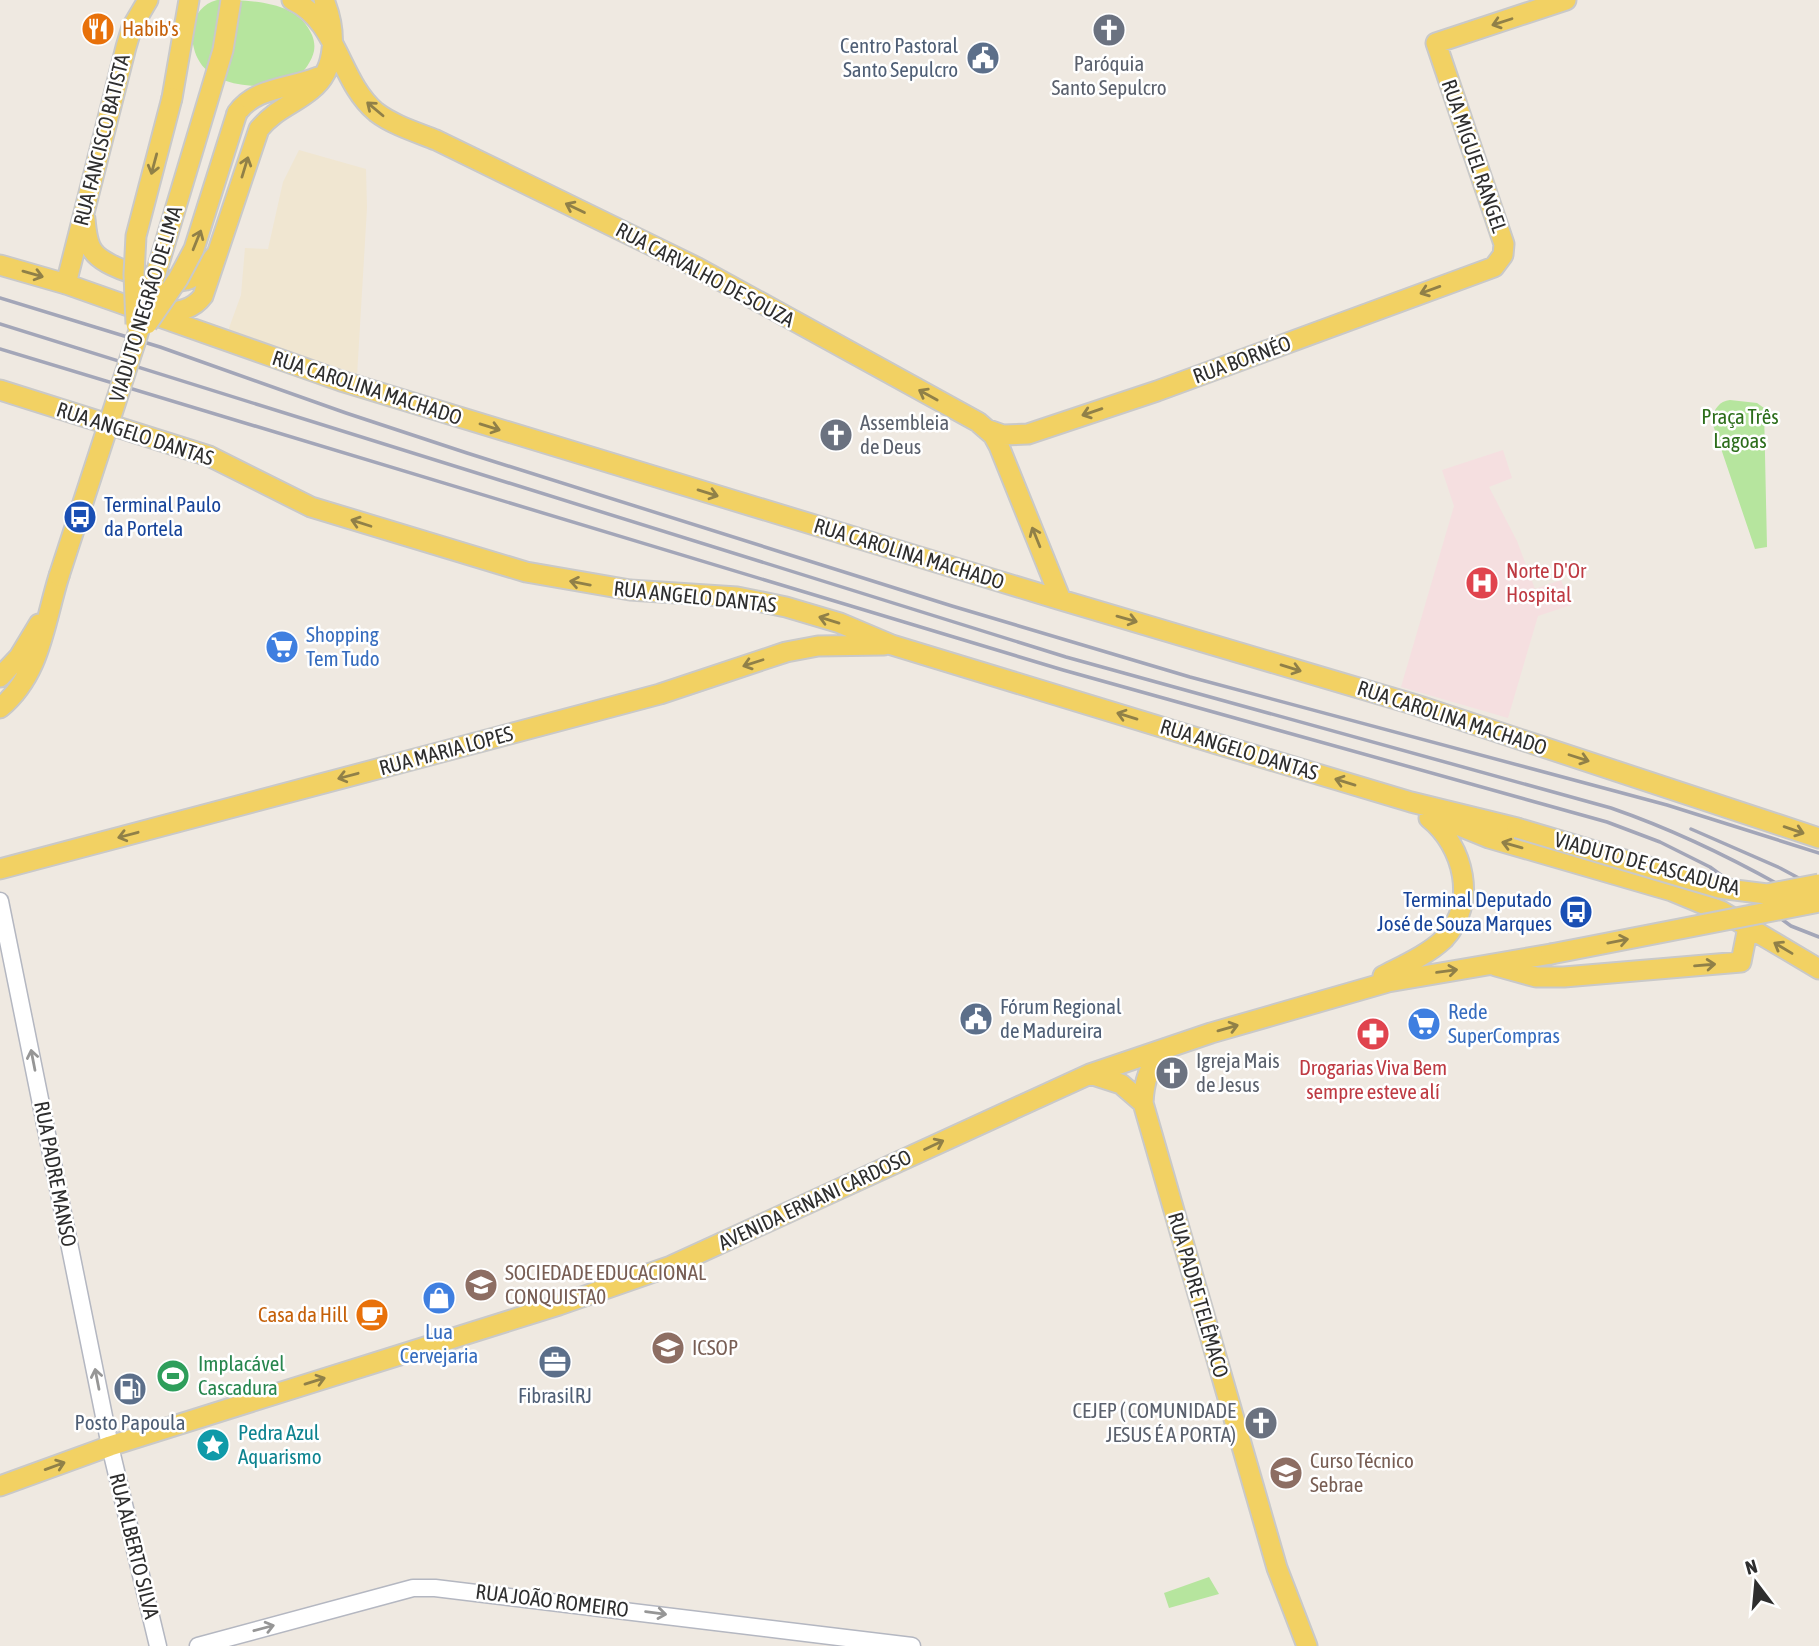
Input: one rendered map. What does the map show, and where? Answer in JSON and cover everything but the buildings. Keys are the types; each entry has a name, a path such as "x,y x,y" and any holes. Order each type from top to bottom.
{"main road":[{"name":"RUA FANCISCO BATISTA","path":"66,284 126,47 132,27 148,0"},
{"path":"136,340 136,236 172,98 189,0"},
{"name":"VIADUTO NEGRÃO DE LIMA","path":"50,605 136,340 223,50 231,0"},
{"name":"RUA CARVALHO DE SOUZA","path":"292,0 309,10 333,43 355,88 377,112 396,124 436,140 698,268 978,422 999,446 1061,600"},
{"path":"156,315 187,309 198,303 207,286 259,129 274,112 312,90 325,74 333,43 330,16 324,0"},
{"name":"RUA MIGUEL RANGEL","path":"1494,267 1503,255 1504,244 1436,43 1566,0"},
{"path":"136,340 178,279 194,249 237,113 250,98 325,74"},
{"path":"84,215 92,251 102,261 120,270 173,282 185,281 199,273 216,255"},
{"name":"RUA CAROLINA MACHADO","path":"0,265 66,284 241,348 341,381 1416,705 1819,838"},
{"name":"RUA BORNÉO","path":"986,429 1003,435 1028,434 1157,391 1494,267"},
{"name":"RUA ANGELO DANTAS","path":"0,390 196,451 294,500 322,510 526,572 630,590 760,600 840,623 892,645 1411,802 1517,828"},
{"path":"0,677 19,657 50,605"},
{"path":"0,708 17,691 34,665 50,605"},
{"name":"RUA MARIA LOPES","path":"0,869 660,694 786,652 818,646 892,645"},
{"path":"1411,802 1451,823 1489,838 1672,891 1721,911 1819,970"},
{"path":"1355,991 1419,957 1441,941 1459,913 1464,884 1454,848 1439,826 1411,802"},
{"name":"VIADUTO DE CASCADURA","path":"1517,828 1728,890 1768,894 1819,884"},
{"name":"VIADUTO DE CASCADURA","path":"1551,954 1819,902"},
{"path":"1493,965 1536,977 1564,977 1741,962 1748,927"},
{"name":"AVENIDA ERNANI CARDOSO","path":"0,1486 110,1446 559,1305 671,1266 1090,1074 1355,991 1420,975 1551,954"},
{"name":"RUA PADRE TELÊMACO","path":"1164,1049 1155,1059 1146,1077 1143,1103 1277,1568 1307,1646"},
{"path":"1090,1074 1121,1083 1143,1103"}],"street":[{"name":"RUA PADRE MANSO","path":"0,901 110,1446"},
{"name":"RUA ALBERTO SILVA","path":"110,1446 158,1646"},
{"name":"RUA JOÃO ROMEIRO","path":"198,1646 413,1588 435,1588 681,1616 912,1646"}],"shaded area":[{"path":"299,150 366,169 367,208 357,376 232,342 229,328 241,295 245,248 268,249 283,182"},
{"name":"Norte D'Or Hospital","path":"1503,450 1512,478 1489,487 1517,541 1535,589 1561,580 1571,605 1538,616 1508,718 1401,687 1454,506 1442,470"}],"green space":[{"path":"217,0 271,4 296,15 305,23 314,43 313,54 305,69 285,82 258,86 229,82 205,69 195,52 191,28 200,10"},
{"name":"Praça Três Lagoas","path":"1730,400 1757,403 1764,408 1767,547 1755,549 1711,419 1718,406"},
{"path":"1209,1577 1219,1594 1169,1608 1164,1593"}],"railway":[{"path":"0,298 160,347 467,453 952,606 1190,677 1667,805 1819,853"},
{"path":"0,324 1066,657 1611,808 1718,852 1819,908"},
{"path":"0,349 1063,670 1607,822 1660,842 1710,867 1791,926 1819,937"},
{"path":"1691,829 1780,868 1819,889"}],"place":[{"name":"Habib's","path":"98,29"},
{"name":"Paróquia Santo Sepulcro","path":"1109,30"},
{"name":"Centro Pastoral Santo Sepulcro","path":"983,58"},
{"name":"Assembleia de Deus","path":"836,435"},
{"name":"Terminal Paulo da Portela","path":"80,517"},
{"name":"Norte D'Or Hospital","path":"1482,583"},
{"name":"Shopping Tem Tudo","path":"282,647"},
{"name":"Terminal Deputado José de Souza Marques","path":"1576,912"},
{"name":"Fórum Regional de Madureira","path":"976,1019"},
{"name":"Rede SuperCompras","path":"1424,1024"},
{"name":"Drogarias Viva Bem sempre esteve alí","path":"1373,1034"},
{"name":"Igreja Mais de Jesus","path":"1172,1073"},
{"name":"SOCIEDADE EDUCACIONAL CONQUISTA0","path":"481,1285"},
{"name":"Lua Cervejaria","path":"439,1298"},
{"name":"Casa da Hill","path":"372,1315"},
{"name":"ICSOP","path":"668,1348"},
{"name":"FibrasilRJ","path":"555,1362"},
{"name":"Implacável Cascadura","path":"173,1376"},
{"name":"Posto Papoula","path":"130,1389"},
{"name":"CEJEP ( COMUNIDADE JESUS É A PORTA)","path":"1261,1423"},
{"name":"Pedra Azul Aquarismo","path":"213,1445"},
{"name":"Curso Técnico Sebrae","path":"1286,1473"}]}
